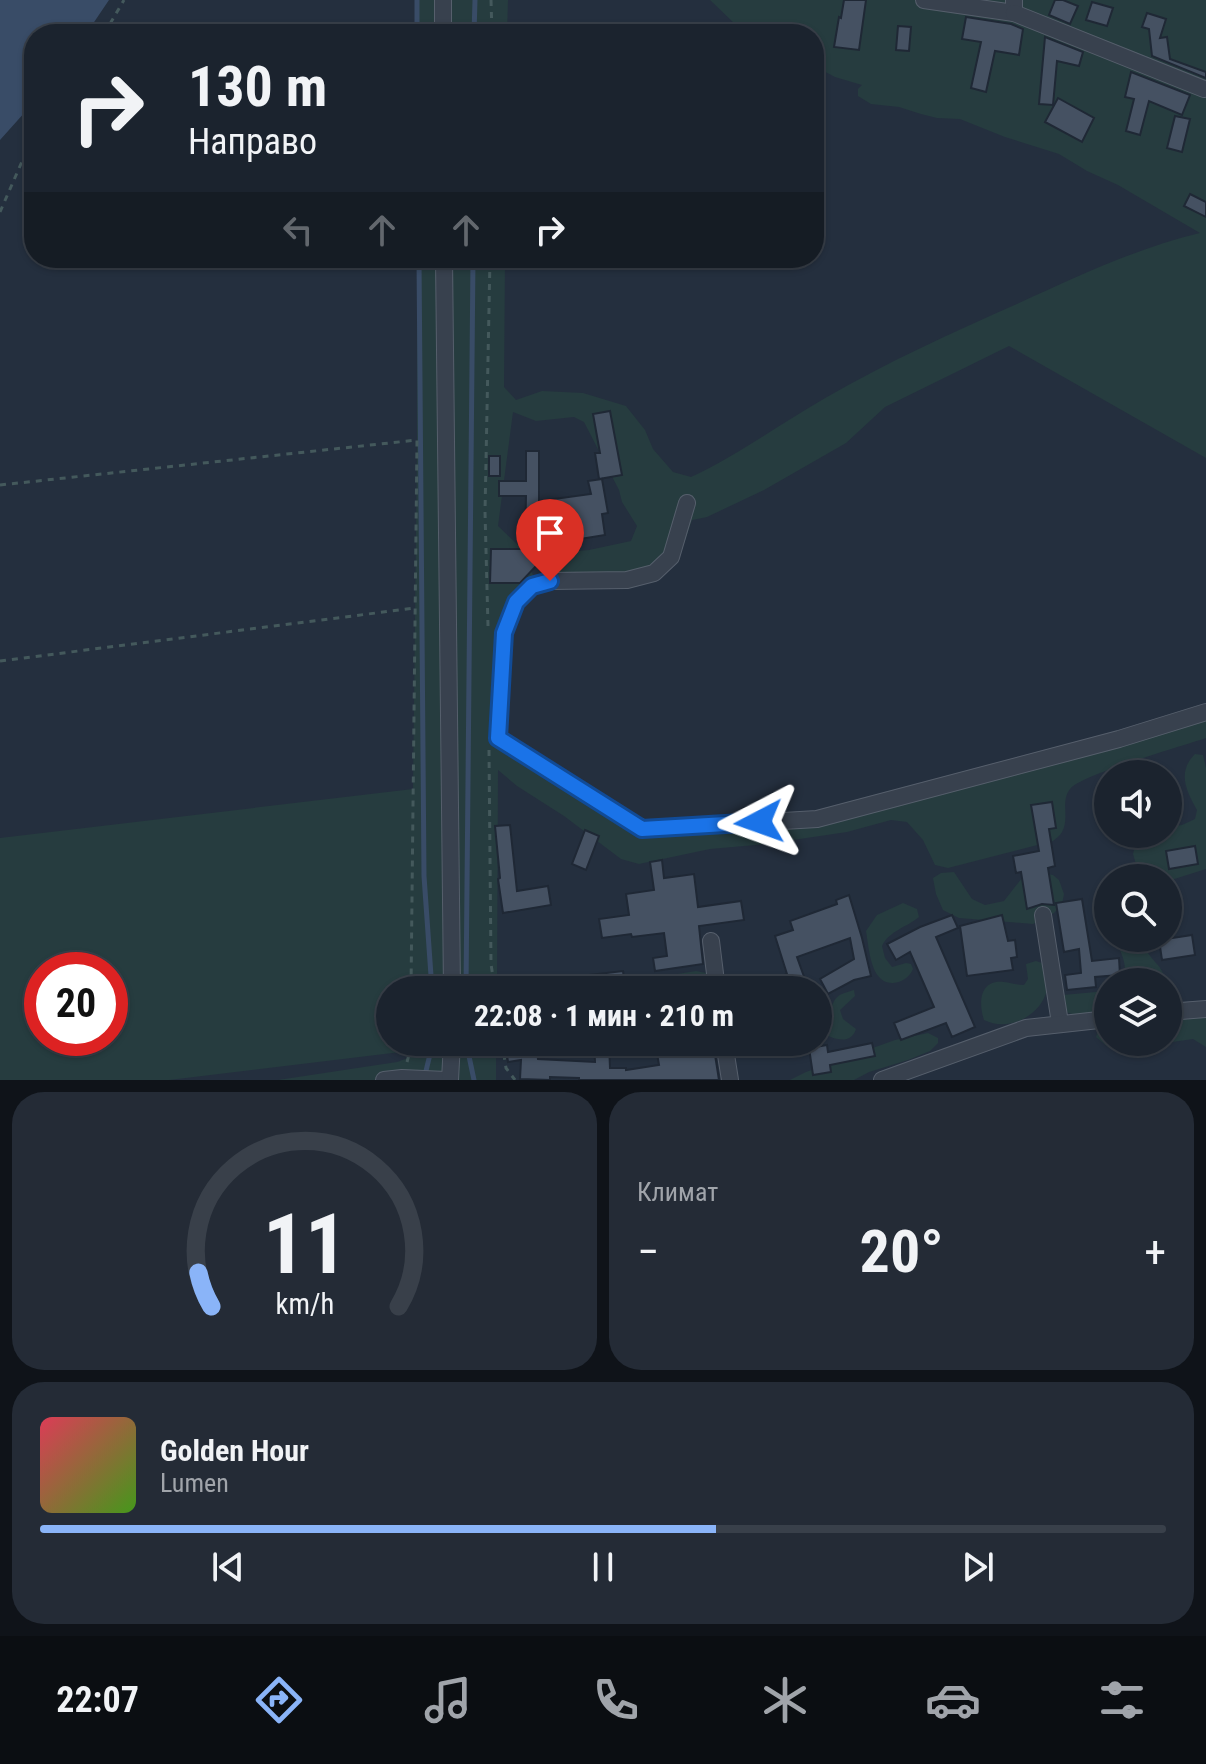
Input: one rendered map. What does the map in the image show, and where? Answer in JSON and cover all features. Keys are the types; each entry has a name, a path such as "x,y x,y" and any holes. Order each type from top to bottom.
{"street":[{"path":"443,0 443,24"},
{"path":"924,0 1014,6 1204,89"},
{"path":"444,268 452,976"},
{"path":"687,503 671,557 654,573 627,580 550,581 532,586 516,602 504,633 498,738 642,829 817,819 1119,739 1206,712"},
{"path":"1043,915 1060,1023"},
{"path":"711,941 715,976"},
{"path":"1182,1011 1206,1009"},
{"path":"882,1080 1026,1028 1094,1020"},
{"path":"400,1079 443,1080 449,1056"},
{"path":"726,1056 730,1080"}],"path":[{"path":"110,24 124,0"},
{"path":"491,0 492,24"},
{"path":"0,212 24,157"},
{"path":"488,629 485,512 490,268"},
{"path":"0,485 417,440 411,976"},
{"path":"0,661 415,608"},
{"path":"489,741 493,976"},
{"path":"400,1079 408,1056"},
{"path":"504,1056 506,1068 515,1080"}],"green space":[{"path":"417,0 508,0 507,24 417,24"},
{"path":"710,0 1206,0 1206,458 1009,346 885,407 846,443 764,490 707,517 692,520 679,555 672,566 655,580 634,586 574,587 550,581 545,559 553,553 589,550 631,541 637,526 622,502 619,490 584,422 574,417 536,421 513,412 498,526 518,545 534,577 532,586 516,602 498,737 642,829 817,819 1206,709 1206,738 1139,760 1094,760 1094,775 1078,783 1067,794 1064,827 1053,841 948,868 935,865 923,840 907,822 891,820 847,832 710,849 639,864 621,859 498,770 497,976 376,976 376,1055 169,1080 0,1080 0,838 413,789 417,268 505,268 504,387 516,400 542,391 583,393 626,406 645,430 653,449 673,472 691,477 850,384 922,347 1108,264 1153,246 1200,233 1059,154 960,119 937,118 899,107 871,104 858,96 862,85 824,71 824,24 735,24"},
{"path":"1195,754 1203,755 1206,768 1206,869 1182,877 1182,864 1136,864 1135,848 1182,848 1182,825 1195,819 1197,810 1185,781 1189,761"},
{"path":"954,872 972,899 985,905 1004,901 1022,878 1040,873 1053,875 1059,880 1064,894 1062,904 1054,913 1033,924 959,918 943,910 933,878 941,873"},
{"path":"903,903 917,909 919,917 894,933 882,946 885,958 892,967 906,963 911,964 913,969 902,981 885,982 872,963 866,931 877,915"},
{"path":"1121,952 1148,952 1160,968 1124,968"},
{"path":"1036,961 1045,964 1048,984 1038,1008 1013,1023 984,1020 981,999 986,988 996,982 1024,985 1028,979 1026,964"},
{"path":"696,971 707,976 665,976"},
{"path":"854,990 855,996 840,1010 843,1019 856,1029 853,1035 845,1039 832,1037 832,1005 840,995"},
{"path":"1094,992 1094,1013 1079,1015 1062,1009 1063,995"},
{"path":"1206,1017 1206,1047 1193,1039 1182,1041 1182,1018"},
{"path":"928,1033 938,1038 938,1043 930,1051 854,1080 790,1080 895,1040"},
{"path":"496,1056 496,1080 278,1080 397,1062 408,1058"}],"water":[{"path":"0,0 109,0 93,24 24,24 24,113 0,140"}],"building":[{"path":"844,0 866,0 859,50 834,47"},
{"path":"1055,0 1078,6 1070,24 1049,15"},
{"path":"1092,2 1113,8 1107,26 1086,20"},
{"path":"1147,13 1166,19 1160,38 1167,37 1170,59 1206,72 1206,78 1152,56 1149,29 1142,27"},
{"path":"966,17 1011,24 1023,29 1019,55 995,51 986,92 971,88 981,42 962,39"},
{"path":"898,26 911,27 909,51 896,50"},
{"path":"1045,37 1083,52 1079,66 1057,61 1053,105 1039,104"},
{"path":"1131,72 1190,95 1182,115 1149,101 1140,135 1126,131 1134,99 1125,97"},
{"path":"1058,98 1094,118 1082,142 1045,122"},
{"path":"1175,116 1190,119 1182,152 1167,148"},
{"path":"1190,194 1206,202 1206,217 1184,206"},
{"path":"610,411 622,475 599,479 595,453 600,453 593,414"},
{"path":"526,451 539,451 539,501 591,494 588,481 602,479 608,513 602,514 605,535 574,540 571,517 539,522 539,545 525,545 526,496 499,496 499,481 526,481"},
{"path":"489,456 500,456 500,476 489,476"},
{"path":"491,549 536,549 537,565 520,583 490,583"},
{"path":"1052,802 1056,828 1049,829 1055,866 1048,868 1054,905 1042,904 1027,909 1021,872 1016,873 1013,856 1039,851 1031,805"},
{"path":"510,825 517,891 548,886 551,905 503,913 495,826"},
{"path":"585,830 599,836 586,870 572,864"},
{"path":"1195,846 1198,864 1182,867 1182,864 1168,864 1166,851"},
{"path":"662,860 664,878 694,874 698,907 741,901 744,920 699,926 703,964 655,971 653,958 667,956 664,933 602,938 599,919 629,915 626,894 654,890 650,862"},
{"path":"849,895 871,976 854,980 832,992 832,976 825,976 854,959 850,938 797,957 804,976 781,976 787,974 775,936 793,930 790,921 837,904 836,900"},
{"path":"1082,899 1092,961 1119,958 1120,968 1094,968 1094,987 1067,990 1065,975 1081,973 1079,949 1064,952 1056,903"},
{"path":"952,915 958,928 936,937 975,1027 952,1037 946,1023 901,1040 894,1023 934,1007 910,952 896,960 887,944"},
{"path":"1002,915 1008,941 1015,940 1017,957 1011,958 1013,970 967,976 960,926"},
{"path":"1192,935 1195,955 1162,960 1161,952 1182,952 1182,937"},
{"path":"623,971 624,976 590,976"},
{"path":"872,1043 875,1056 830,1065 831,1072 813,1075 810,1056 832,1056 832,1051"},
{"path":"507,1056 595,1062 595,1056 610,1056 610,1068 626,1070 659,1065 657,1056 715,1056 719,1080 520,1079 521,1060 508,1062"}],"waterway":[{"path":"417,0 417,24"},
{"path":"474,24 475,0"},
{"path":"419,268 424,876 431,976"},
{"path":"466,976 473,268"},
{"path":"425,1075 430,1056"},
{"path":"469,1056 474,1080"}],"route":[{"path":"550,581 532,586 516,602 504,633 498,738 642,829 759,822"}]}
